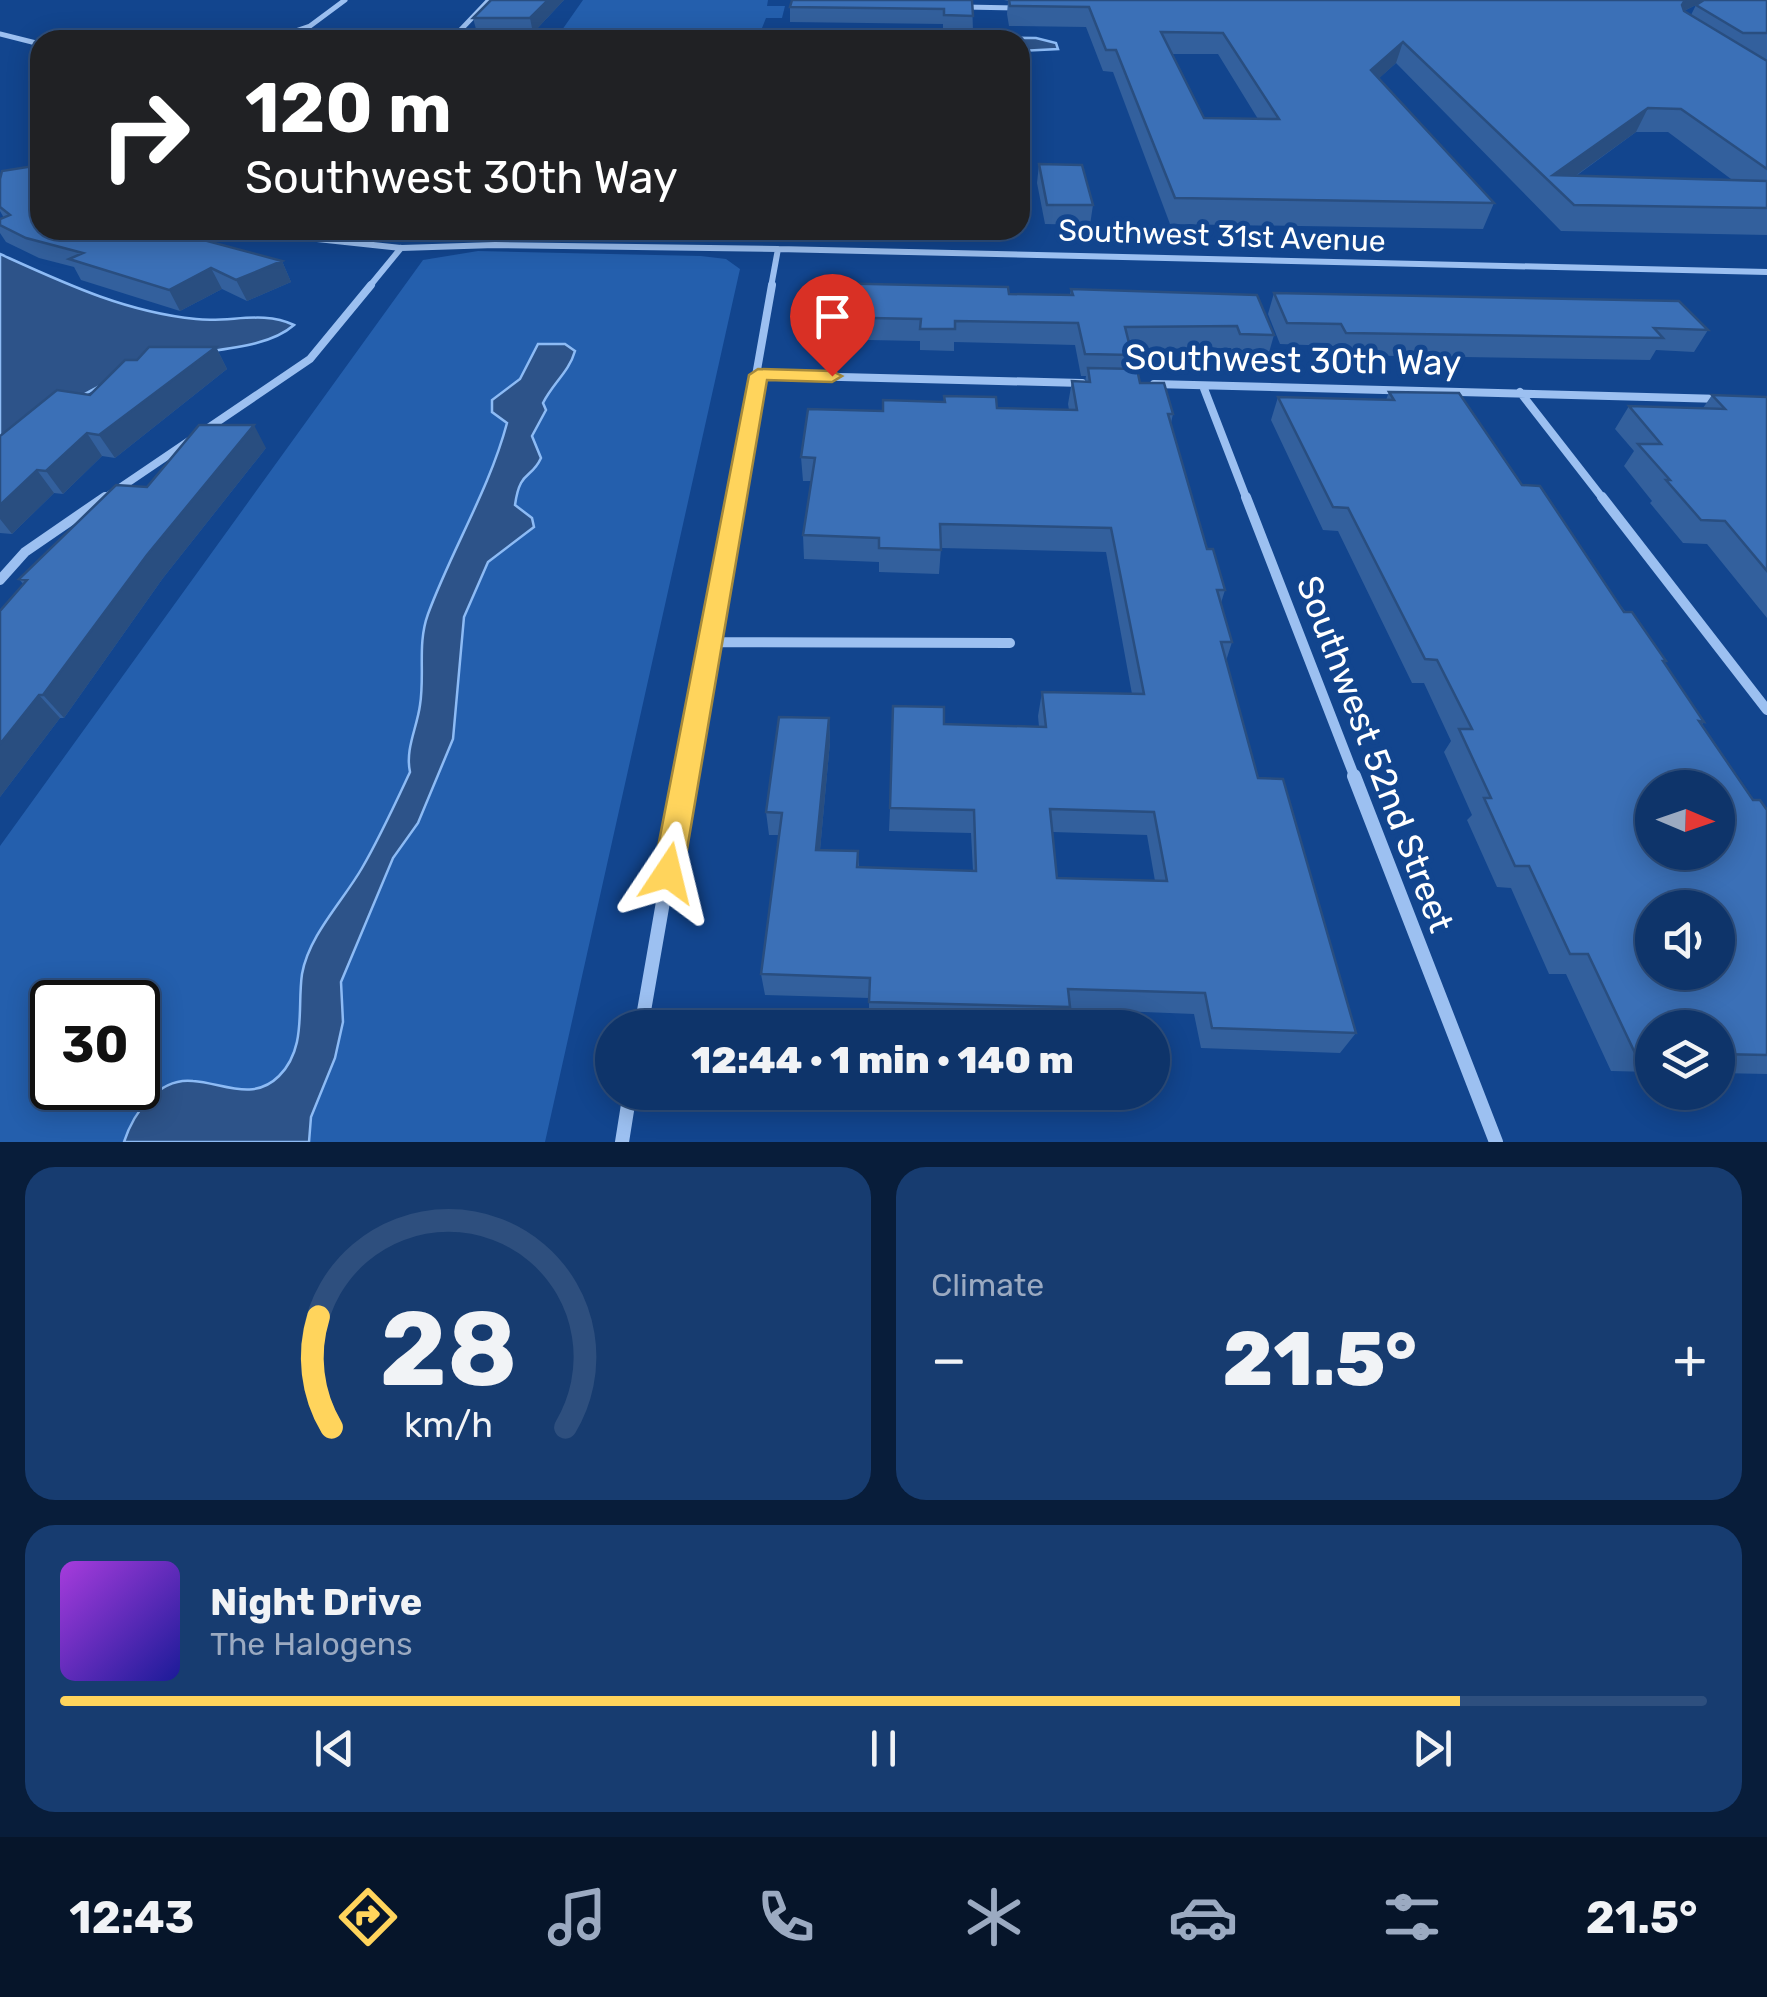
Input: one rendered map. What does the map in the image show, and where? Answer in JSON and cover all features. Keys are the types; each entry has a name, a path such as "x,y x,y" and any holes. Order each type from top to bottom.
{"street":[{"path":"298,30 345,0"},
{"path":"460,30 488,0"},
{"path":"960,7 1019,8"},
{"path":"1,34 30,41"},
{"name":"Southwest 31st Avenue","path":"327,240 401,248 778,248 1767,272"},
{"path":"0,580 25,552 310,359 401,248"},
{"path":"644,1010 778,248"},
{"name":"Southwest 30th Way","path":"758,375 1087,383"},
{"name":"Southwest 30th Way","path":"1145,384 1729,400"},
{"name":"Southwest 52nd Street","path":"1203,386 1496,1142"},
{"path":"1520,392 1767,710"},
{"path":"708,642 1010,643"},
{"path":"622,1142 627,1110"}],"shaded area":[{"path":"583,0 768,0 767,6 785,6 782,18 766,18 762,28 769,30 562,30"},
{"path":"1030,38 1056,43 1058,49 1030,50"},
{"path":"478,251 701,256 726,259 740,269 545,1142 0,1142 0,846 423,260"},
{"path":"0,254 95,295 144,310 209,320 270,318 294,325 262,341 145,365 89,392 0,444"},
{"path":"538,344 565,344 575,351 543,403 546,410 532,436 541,458 517,494 515,505 532,518 534,527 488,562 464,617 453,739 418,823 393,858 341,982 343,1022 335,1058 311,1117 309,1142 124,1142 140,1110 160,1110 160,1090 169,1085 193,1081 248,1090 269,1084 288,1065 297,1040 306,960 319,932 369,856 410,772 410,747 419,714 425,625 507,423 492,412 492,400 520,379"}],"building":[{"path":"491,0 548,0 530,18 473,18"},
{"path":"792,0 972,0 973,16 944,15 944,9 790,7"},
{"path":"1009,0 1685,0 1684,11 1767,61 1767,169 1681,109 1648,108 1553,175 1767,181 1767,208 1574,205 1403,42 1371,70 1494,203 1175,198 1116,50 1106,50 1089,7 1010,6","holes":["1161,32 1223,33 1279,119 1204,118"]},
{"path":"1704,0 1767,0 1767,33 1743,33 1696,5"},
{"path":"1039,164 1082,165 1093,205 1047,205"},
{"path":"30,167 30,239 0,225 0,219 10,215 0,207 2,171"},
{"path":"34,240 203,240 282,261 236,280 211,268 169,290 69,259 83,253"},
{"path":"824,283 1008,287 1009,294 1073,295 1071,289 1257,295 1274,335 1240,334 1237,326 1125,327 1132,355 1085,354 1078,323 955,321 955,329 920,329 921,319 818,317"},
{"path":"1274,293 1679,301 1708,330 1654,328 1663,338 1346,333 1341,324 1287,323"},
{"path":"149,347 216,347 99,435 87,433 46,471 37,470 0,505 0,436 57,390 90,395 125,360 137,360"},
{"path":"1088,368 1137,369 1140,383 1164,383 1173,414 1168,414 1207,549 1213,549 1225,590 1217,590 1232,642 1221,642 1258,778 1283,779 1356,1033 1212,1028 1205,993 1068,989 1070,1007 869,1002 870,978 761,974 782,813 766,812 779,717 829,718 816,850 858,851 857,867 976,871 974,810 890,808 893,706 944,707 944,724 1046,727 1042,692 1144,694 1111,528 940,524 941,550 879,548 879,538 803,535 815,458 801,457 808,409 883,411 883,400 945,402 944,396 996,397 997,408 1077,410 1072,381 1090,382","holes":["1050,809 1154,812 1167,881 1057,878"]},
{"path":"1389,392 1459,393 1522,485 1540,486 1624,612 1632,612 1666,661 1704,722 1699,721 1732,770 1635,770 1635,870 1735,870 1735,774 1753,800 1760,800 1767,810 1767,1055 1735,1054 1735,1010 1635,1010 1635,1053 1588,954 1570,954 1529,866 1515,866 1484,798 1491,798 1459,729 1472,729 1437,660 1425,659 1348,508 1333,507 1278,397 1394,400"},
{"path":"1712,395 1767,397 1767,571 1725,521 1701,520 1638,444 1661,444 1629,406 1725,409"},
{"path":"199,425 254,425 147,555 43,695 39,695 0,744 0,611 27,580 19,579 116,485 147,487"}],"route":[{"path":"668,873 758,375 832,376"}]}
